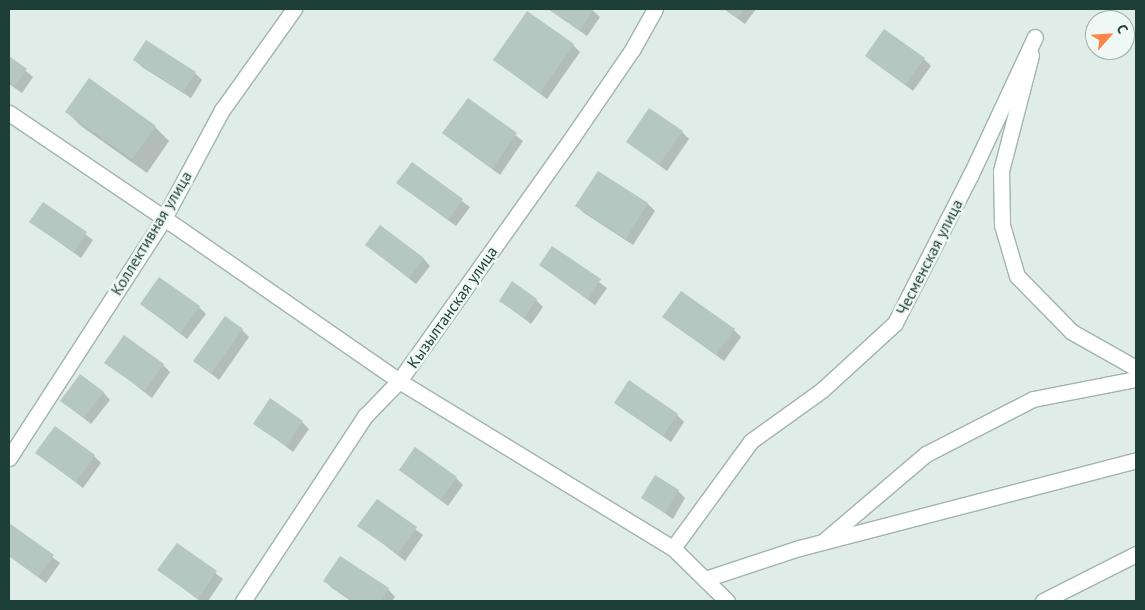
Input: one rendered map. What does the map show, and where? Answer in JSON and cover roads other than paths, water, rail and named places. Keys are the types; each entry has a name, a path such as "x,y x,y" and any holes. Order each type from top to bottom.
{"street":[{"name":"Коллективная улица","path":"9,458 164,218 222,110 294,9"},
{"name":"Кызылтанская улица","path":"243,601 366,416 399,381 577,130 632,50 655,9"},
{"name":"Чесменская улица","path":"672,548 751,441 822,390 895,323 971,174 1035,38 1001,170 1002,225 1017,276 1072,332 1136,368"},
{"path":"9,113 399,381 672,548 728,601"},
{"path":"822,541 926,454 1033,400 1136,379"},
{"path":"705,579 822,541 1136,460"},
{"path":"1043,601 1136,554"}]}
